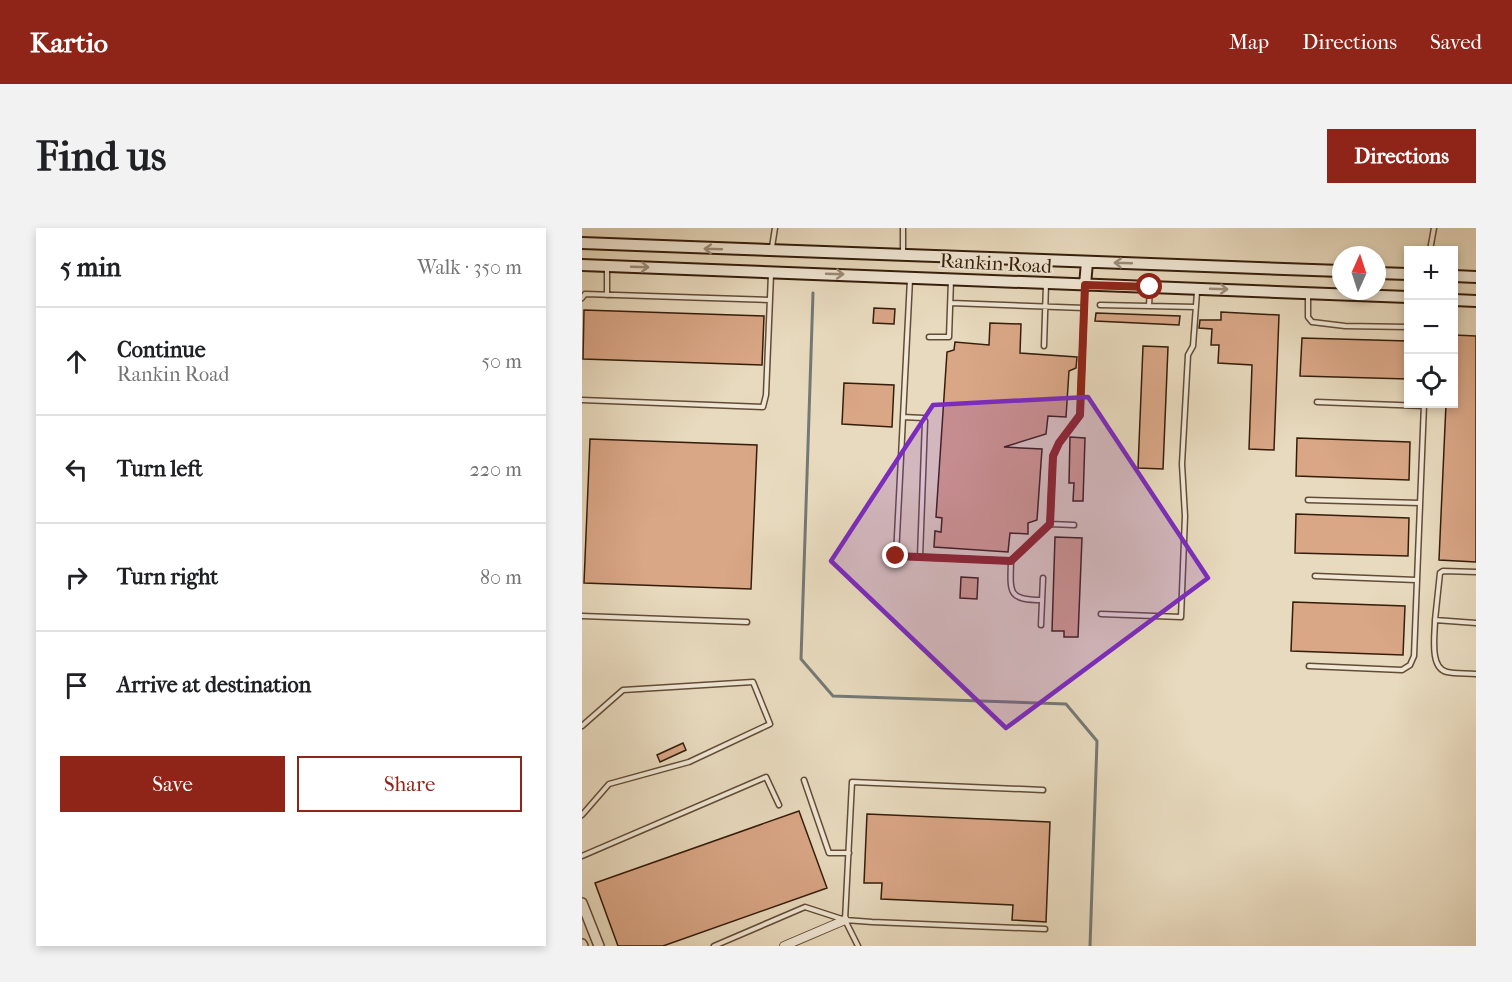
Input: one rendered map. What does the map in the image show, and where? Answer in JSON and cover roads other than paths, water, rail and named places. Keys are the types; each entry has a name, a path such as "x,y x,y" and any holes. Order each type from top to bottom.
{"main road":[{"name":"Rankin Road","path":"582,243 1332,271"},
{"path":"771,272 772,251"},
{"path":"903,256 910,277"},
{"path":"1085,285 1087,262"},
{"name":"Rankin Road","path":"582,265 1404,297"},
{"path":"1197,288 1198,266"},
{"path":"1386,273 1404,274"},
{"path":"1458,276 1476,278"},
{"path":"1458,300 1476,301"}],"street":[{"path":"582,903 599,946"},
{"path":"784,946 796,944 845,920"}],"lane":[{"path":"772,251 774,228"},
{"path":"903,228 903,256"},
{"path":"1431,246 1434,228"},
{"path":"607,266 607,295"},
{"path":"582,400 763,406 766,395 771,272"},
{"path":"910,277 896,556 1011,561 1050,524 1053,456 1080,415 1085,285"},
{"path":"928,336 949,337 951,279"},
{"path":"1044,346 1046,283"},
{"path":"1149,306 1150,287"},
{"path":"1101,614 1181,617 1185,516 1182,464 1188,355 1193,346 1197,288"},
{"path":"1308,293 1308,318 1312,322 1345,326 1404,327"},
{"path":"582,298 585,294 770,300"},
{"path":"951,303 1084,308"},
{"path":"1100,305 1195,307"},
{"path":"1317,402 1404,404"},
{"path":"1309,666 1402,670 1410,665 1413,656 1424,408"},
{"path":"903,417 923,418 925,421 920,557"},
{"path":"1308,500 1420,503"},
{"path":"1050,524 1074,525"},
{"path":"1011,561 1012,592 1017,598 1024,600 1042,600"},
{"path":"1476,572 1443,571 1440,573 1434,646 1440,668 1446,672 1476,674"},
{"path":"1315,576 1416,580"},
{"path":"1041,625 1043,578"},
{"path":"582,616 747,622"},
{"path":"1435,620 1476,623"},
{"path":"582,726 623,690 753,682 770,724 689,762 609,784 582,815"},
{"path":"582,856 766,777 779,805"},
{"path":"804,780 830,853 849,853"},
{"path":"858,946 845,920 852,782 1043,790"},
{"path":"714,946 805,908 845,920 1045,929"}],"waterway":[{"path":"813,293 801,659 833,696 1066,704 1097,741 1090,946"}]}
